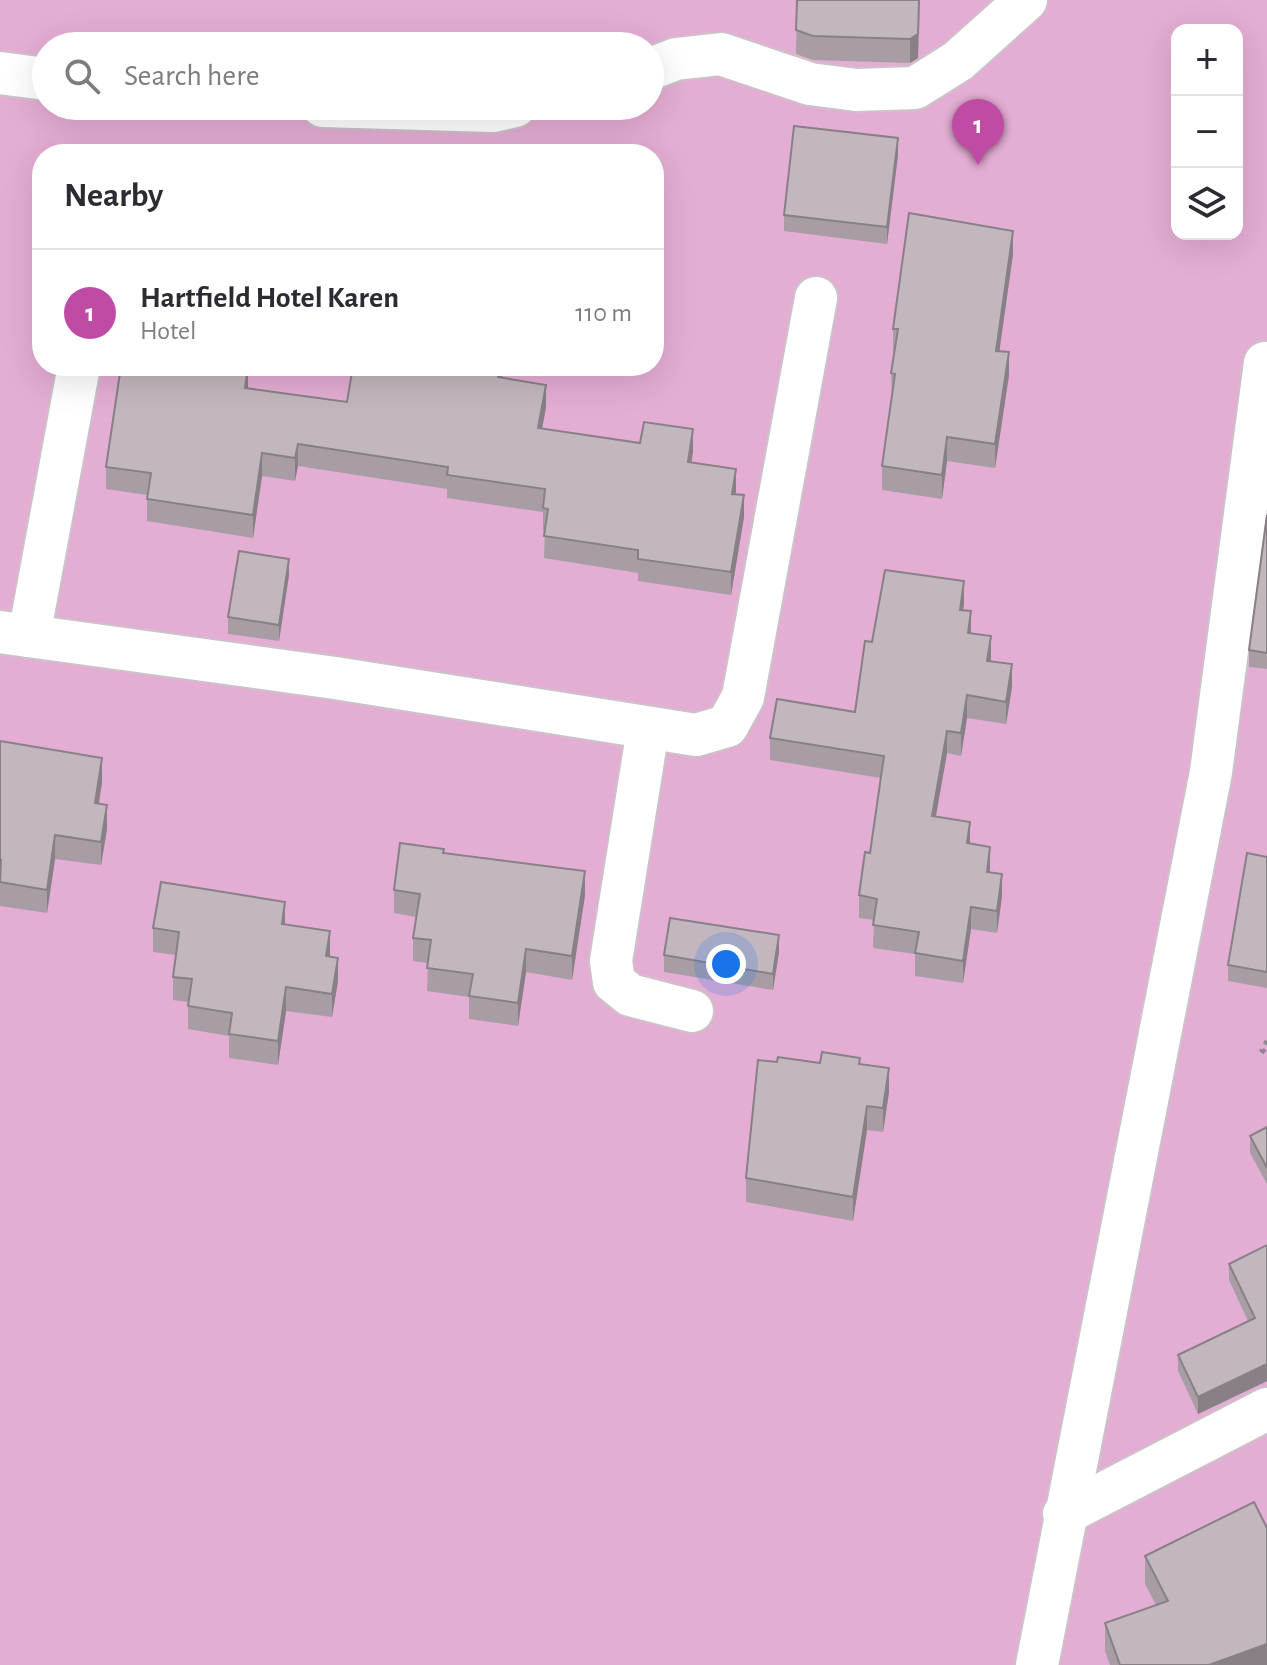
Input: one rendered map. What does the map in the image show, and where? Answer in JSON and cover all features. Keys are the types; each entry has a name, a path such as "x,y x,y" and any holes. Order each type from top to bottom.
{"street":[{"path":"664,64 676,59 721,54 810,84 856,90 915,88 958,61 1026,0"},
{"path":"0,73 32,77"},
{"path":"77,376 15,634 335,678 696,735 727,726 743,697 816,298"},
{"path":"1037,1665 1211,772 1265,363"},
{"path":"648,729 611,961 614,982 630,995 692,1011"},
{"path":"1064,1514 1267,1409"}],"path":[{"path":"1267,1041 1262,1050 1267,1054"}],"shaded area":[{"path":"0,0 1267,0 1267,1665 0,1665"}],"building":[{"path":"797,0 919,0 918,34 910,39 813,36 796,30"},
{"path":"794,126 898,138 887,227 784,215"},
{"path":"909,213 1013,231 996,351 1009,352 995,444 947,437 942,475 882,466 895,374 891,373 898,329 893,329"},
{"path":"120,376 247,376 245,388 347,402 351,376 498,376 546,385 538,428 640,443 644,422 693,429 688,462 736,469 732,494 744,495 731,572 638,559 638,550 544,536 548,509 543,508 545,489 447,475 448,467 298,444 295,458 262,453 253,515 147,499 151,473 106,467"},
{"path":"1267,515 1267,653 1249,650"},
{"path":"239,551 289,559 279,625 228,617"},
{"path":"885,570 964,581 960,610 971,611 968,633 991,636 987,661 1012,664 1006,702 967,695 961,733 947,731 932,816 970,822 967,843 990,847 987,872 1002,874 997,911 971,907 963,961 915,953 919,932 873,925 877,899 859,895 865,852 870,853 884,756 770,738 777,699 855,712 865,641 872,642"},
{"path":"0,741 102,758 95,803 107,805 101,842 55,835 47,890 0,882"},
{"path":"400,843 444,849 443,853 585,871 572,956 526,949 518,1003 469,996 473,974 427,968 431,940 413,938 420,894 394,890"},
{"path":"1247,853 1267,857 1267,972 1228,965"},
{"path":"161,882 285,902 282,924 330,931 326,956 338,958 332,994 286,987 278,1041 229,1034 232,1013 188,1006 192,979 173,977 179,932 153,928"},
{"path":"670,918 779,935 773,974 664,955"},
{"path":"822,1052 860,1058 859,1064 889,1068 883,1108 867,1106 853,1197 746,1178 758,1060 777,1062 778,1057 820,1063"},
{"path":"1267,1127 1267,1168 1250,1136"},
{"path":"1267,1245 1267,1364 1198,1397 1178,1355 1255,1318 1229,1264"},
{"path":"1254,1502 1267,1528 1267,1644 1209,1665 1120,1665 1105,1623 1168,1601 1145,1556"}],"place":[{"name":"Hartfield Hotel Karen","path":"978,165"}]}
